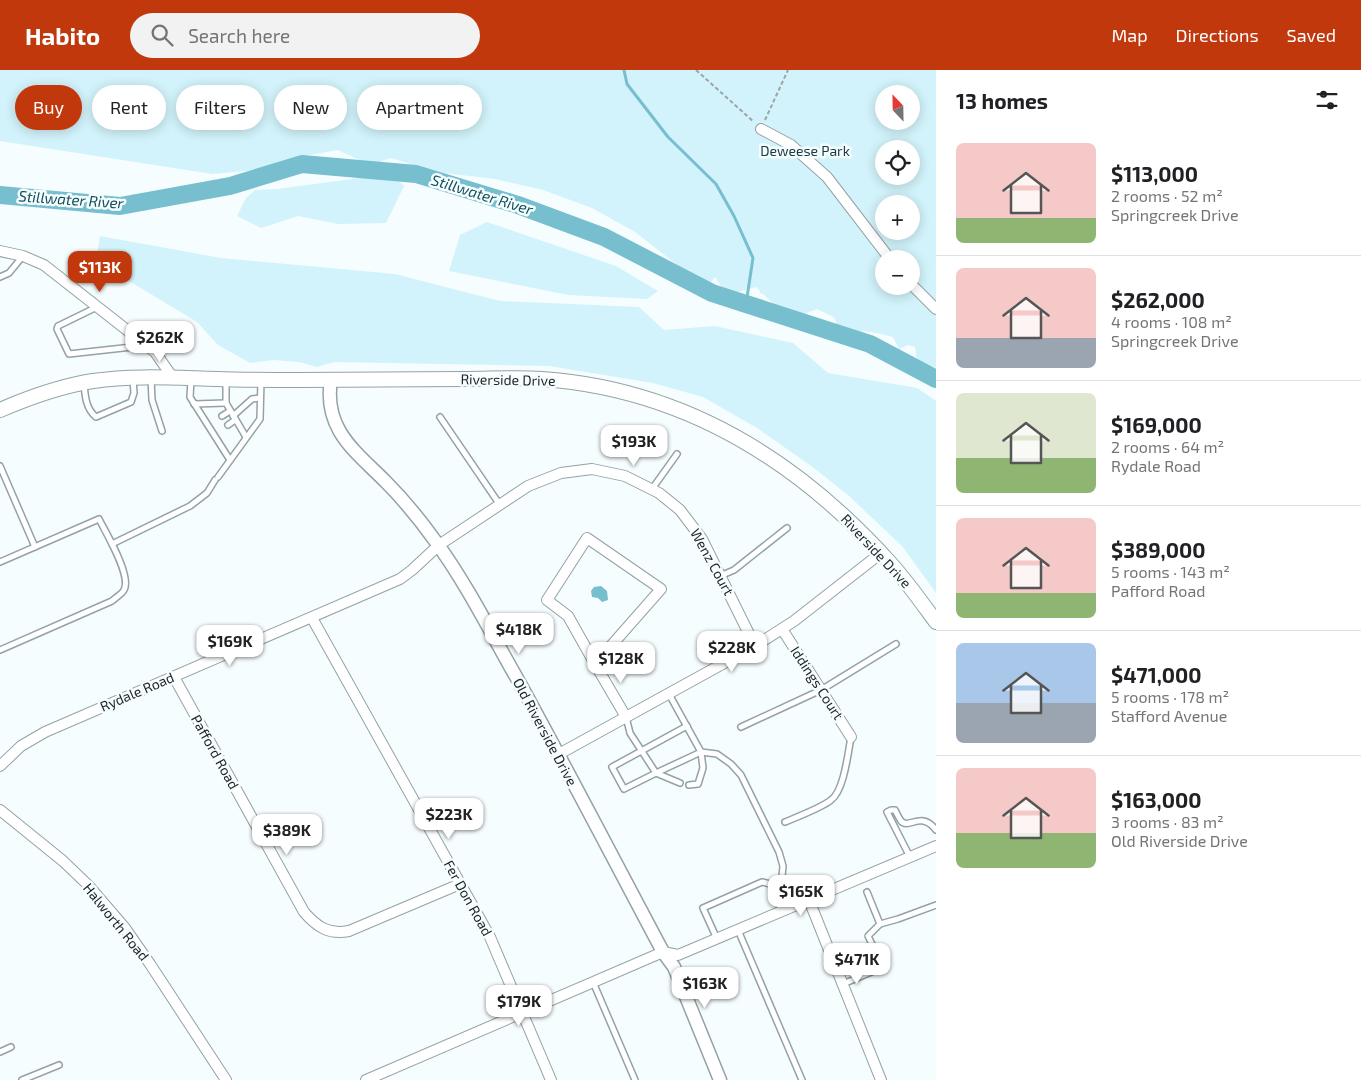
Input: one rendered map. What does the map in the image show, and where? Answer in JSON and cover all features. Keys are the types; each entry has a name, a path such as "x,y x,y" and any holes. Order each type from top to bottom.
{"main road":[{"name":"Riverside Drive","path":"0,410 36,396 84,383 151,377 226,380 540,378 618,390 664,404 731,434 764,453 840,512 881,553 911,588 936,622"}],"street":[{"path":"761,129 791,145 828,177 883,250"},
{"path":"0,251 23,256 44,265 155,352 172,378"},
{"path":"920,293 936,308"},
{"name":"Old Riverside Drive","path":"331,380 330,401 332,414 346,442 402,499 439,545 462,578 559,754 581,800 663,952 674,967 720,1080"},
{"name":"Wenz Court","path":"439,545 528,486 561,473 592,469 624,476 659,493 680,510 702,540 755,646"},
{"path":"595,664 660,589 586,538 547,600 568,616 595,664 626,717"},
{"name":"Rydale Road","path":"0,766 21,746 45,732 400,579 439,545"},
{"path":"559,754 755,646 782,629 881,553"},
{"name":"Fer Don Road","path":"312,618 500,957 551,1080"},
{"name":"Iddings Court","path":"782,629 851,737"},
{"name":"Pafford Road","path":"174,676 304,912 317,925 337,933 349,931 460,884"},
{"name":"Halworth Road","path":"0,810 64,861 88,885 125,928 226,1080"},
{"path":"366,1080 387,1076 522,1012 663,952 678,955 936,846"},
{"path":"809,900 881,1080"}],"lane":[{"path":"0,277 9,273 23,256"},
{"path":"97,307 58,326 57,329 69,354 132,347 142,342"},
{"path":"151,377 152,400 162,431"},
{"path":"84,383 85,400 91,413 96,417 131,402 134,393 133,378"},
{"path":"191,378 190,396 230,460"},
{"path":"226,380 226,403 246,437"},
{"path":"112,544 190,506 207,493 260,419 261,380"},
{"path":"228,424 233,415 252,399 260,398"},
{"path":"194,404 226,403"},
{"path":"222,416 233,415"},
{"path":"440,418 500,505"},
{"path":"207,424 214,421"},
{"path":"213,433 219,430"},
{"path":"652,489 677,454"},
{"path":"0,466 35,547"},
{"path":"0,562 99,519 112,544 126,579 124,590 112,601 0,650"},
{"path":"720,576 734,570 787,528"},
{"path":"742,727 821,690 896,644"},
{"path":"668,694 701,752 703,768 698,784 689,785"},
{"path":"626,717 630,733 656,773 680,783"},
{"path":"687,726 612,767 624,789 701,752 718,754 732,764 741,775 784,866 782,877 774,892"},
{"path":"785,822 831,801 837,794 851,737"},
{"path":"910,857 887,812 893,809 902,822 906,824 926,820 936,830"},
{"path":"716,939 703,908 762,882 770,884 782,911"},
{"path":"867,892 880,924"},
{"path":"843,984 882,967 868,936 880,924 936,905"},
{"path":"738,930 802,1080"},
{"path":"592,982 635,1080"},
{"path":"0,1052 12,1047"},
{"path":"22,1080 59,1065"}],"path":[{"path":"696,70 761,129 788,70"}],"green space":[{"name":"Deweese Park","path":"0,70 936,70 936,368 917,360 915,347 908,345 899,349 893,337 873,332 855,332 842,338 837,331 835,318 817,309 798,316 777,307 760,293 756,287 727,295 715,277 703,291 687,285 685,271 635,232 592,208 543,190 495,179 435,172 391,158 370,165 338,150 288,159 257,170 212,174 0,141"},
{"path":"390,174 404,186 386,223 338,224 298,216 261,228 237,216 246,198 255,190 277,189"},
{"path":"487,222 616,266 658,291 647,299 568,295 449,271 460,235"},
{"path":"100,236 221,258 395,274 500,301 639,307 664,330 715,326 793,343 828,373 917,388 936,401 936,593 902,546 849,496 814,468 757,428 703,397 653,383 549,366 334,362 317,367 299,362 273,360 250,363 218,345 197,322 96,261"}],"water":[{"path":"601,586 607,591 608,600 602,602 598,598 592,597 591,591 594,587"}],"waterway":[{"path":"624,70 627,84 668,137 716,184 734,216 753,258 746,304"},
{"name":"Stillwater River","path":"0,195 120,206 230,186 302,164 416,174 518,205 604,237 712,293 870,344 936,379"}]}
